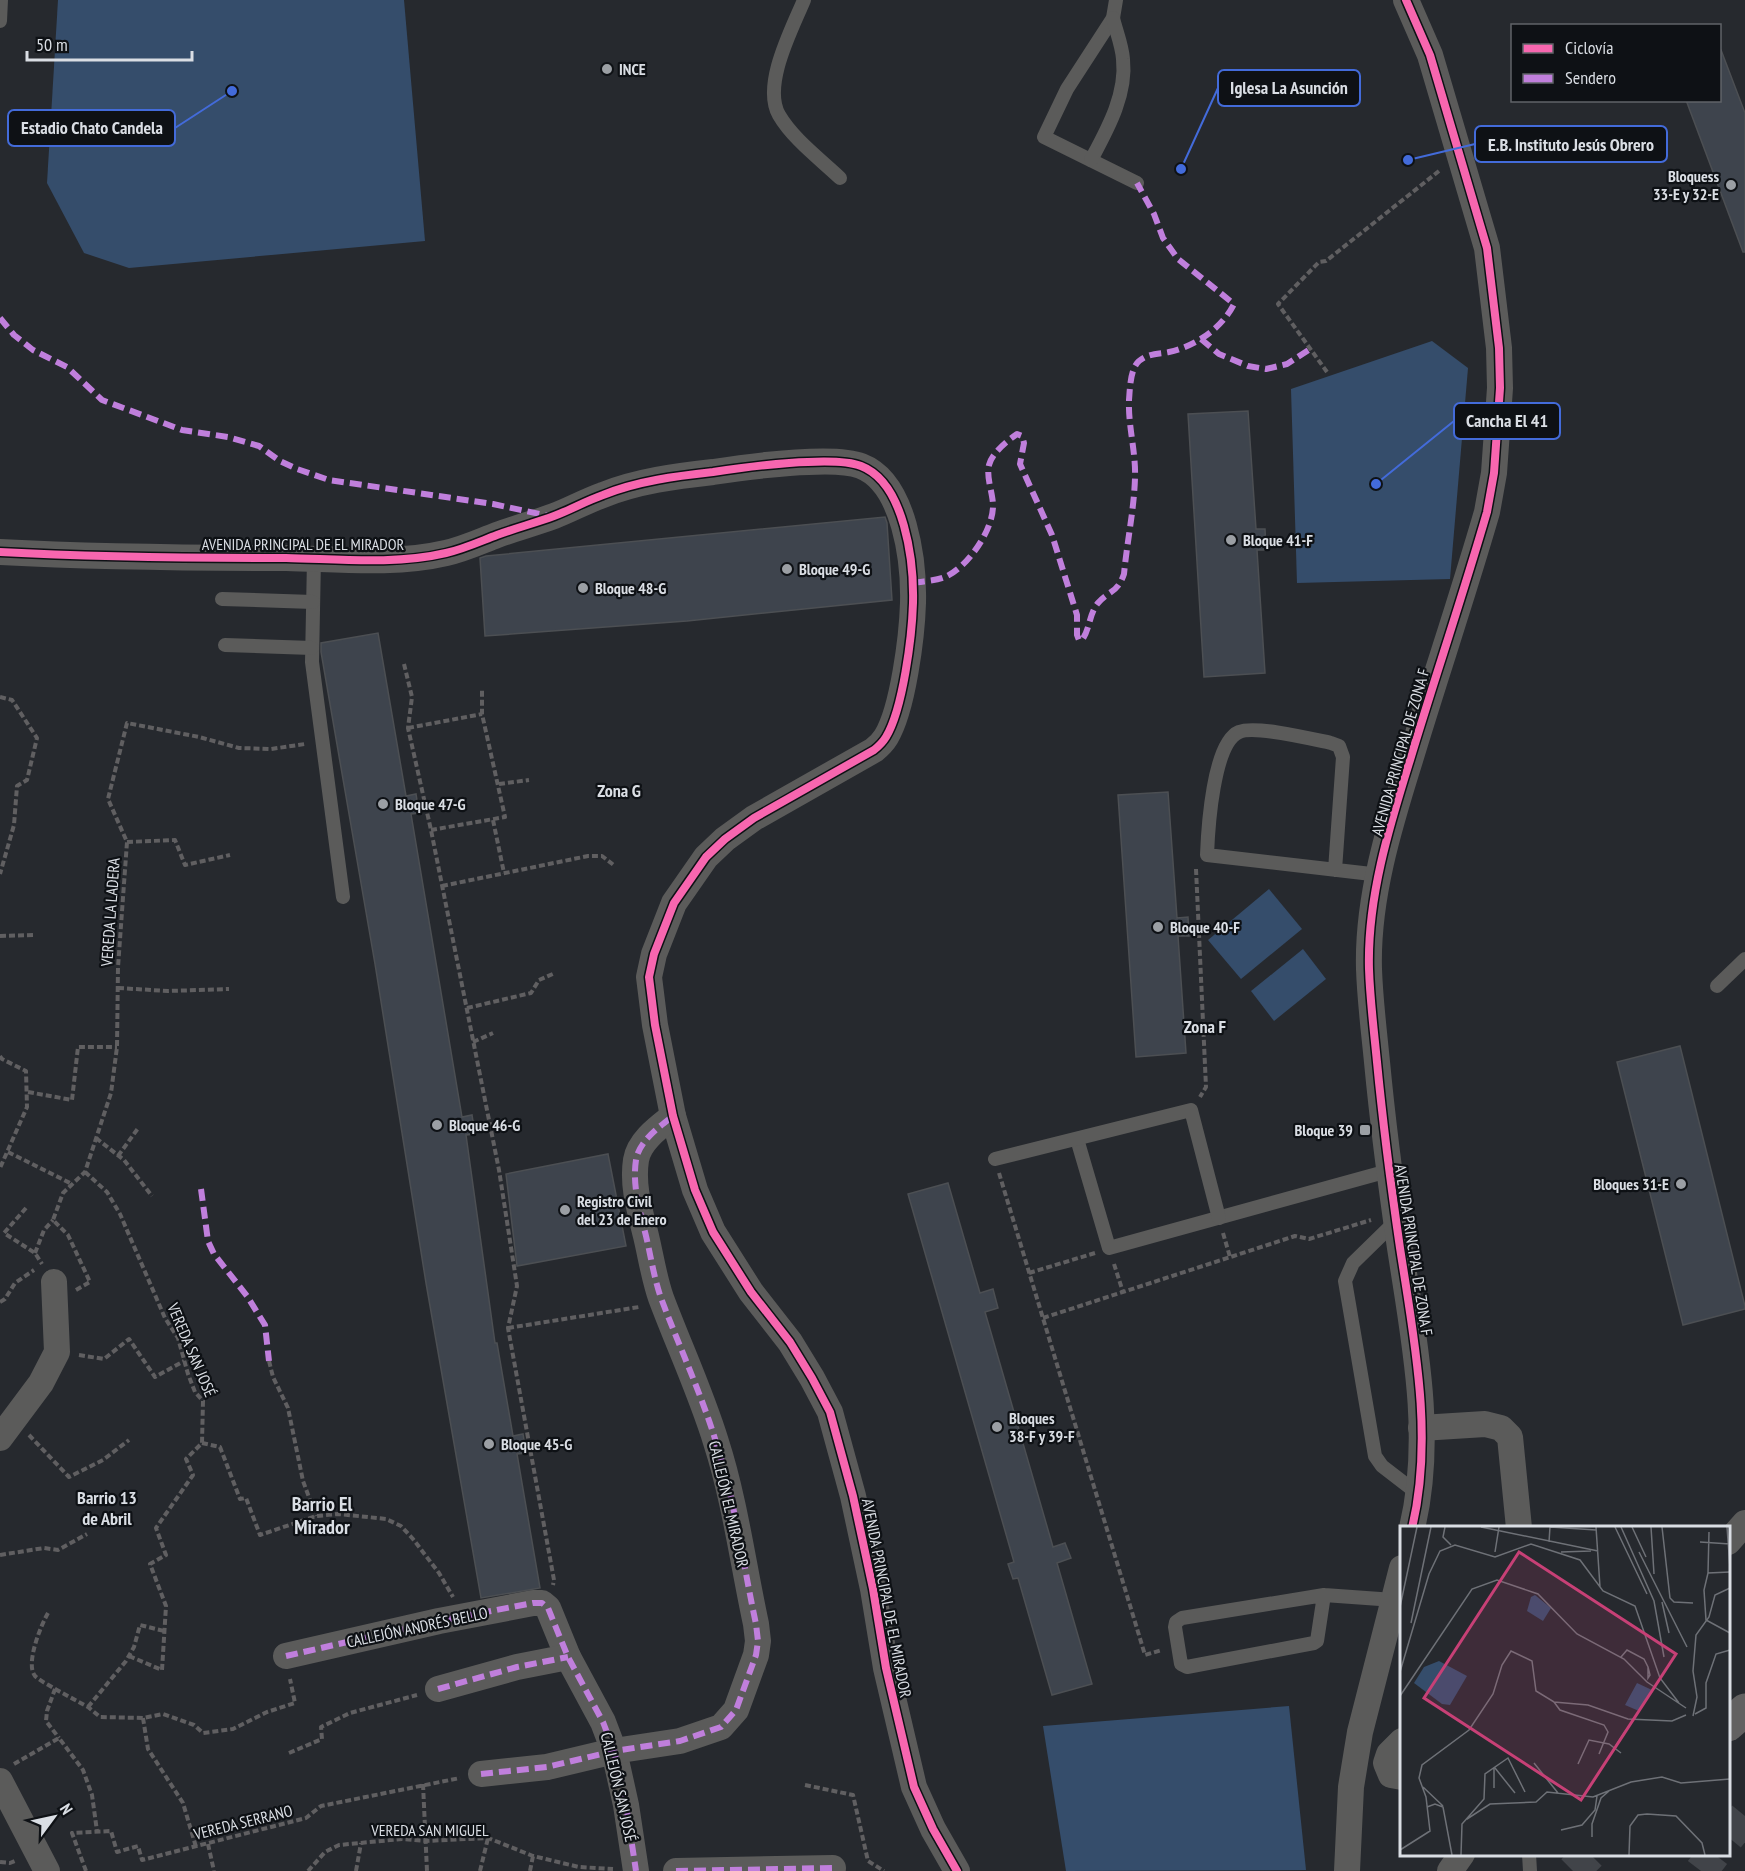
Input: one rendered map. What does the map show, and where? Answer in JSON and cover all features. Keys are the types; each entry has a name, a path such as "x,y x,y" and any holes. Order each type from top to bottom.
{"highway":[{"path":"1730,1723 1745,1710"}],"street":[{"name":"AVENIDA PRINCIPAL DE ZONA F","path":"1406,0 1430,55 1487,248 1499,348 1500,388 1495,463 1487,512 1394,813 1375,899 1369,967 1388,1171 1416,1354 1421,1428 1420,1469 1412,1526"},
{"name":"AVENIDA PRINCIPAL DE EL MIRADOR","path":"0,552 382,559 447,552 552,517 605,493 644,483 736,469 837,462 860,465 876,473 888,487 903,522 909,547 913,584 910,636 898,707 891,728 885,740 874,750 780,802 725,839 706,857 674,903 654,954 649,977 655,1025 673,1116 696,1190 713,1232 751,1292 789,1342 812,1378 830,1413 853,1496 873,1589 886,1668 914,1788 933,1829 957,1871"},
{"name":"CALLEJÓN EL MIRADOR","path":"482,1774 547,1767 614,1751 680,1741 721,1726 736,1710 756,1655 758,1641 756,1624 724,1469 698,1389 652,1270 636,1190 636,1158 639,1148 673,1116"},
{"path":"7,1428 41,1383 57,1352 48,1273"},
{"path":"1421,1428 1485,1424 1501,1428 1509,1437 1519,1526"},
{"path":"1730,1540 1745,1523"},
{"path":"1347,1871 1351,1787 1360,1732 1400,1573"},
{"name":"CALLEJÓN ANDRÉS BELLO","path":"286,1656 533,1602 542,1604 549,1610"},
{"name":"CALLEJÓN SAN JOSÉ","path":"549,1610 568,1657 603,1722 614,1751 626,1805 627,1870"},
{"path":"438,1689 517,1667 568,1657"},
{"path":"1400,1742 1389,1754 1386,1763 1391,1774 1400,1778"},
{"path":"5,1774 47,1871"},
{"path":"1450,1871 1461,1856"},
{"path":"676,1871 833,1868"}],"lane":[{"path":"0,21 2,0"},
{"path":"804,0 786,43 773,85 774,100 778,113 786,125 840,178"},
{"path":"1116,0 1113,18 1067,89 1044,137 1137,183"},
{"path":"1091,160 1105,135 1120,95 1124,59 1113,18"},
{"path":"314,559 312,662 343,897"},
{"path":"222,599 313,602"},
{"path":"225,645 312,648"},
{"path":"1335,870 1343,757 1339,747 1332,743 1252,729 1238,732 1230,741 1218,765 1209,823 1208,855 1335,870 1380,875"},
{"path":"1717,986 1745,959"},
{"path":"995,1159 1191,1110 1219,1218"},
{"path":"1077,1139 1108,1248 1388,1171"},
{"path":"1395,1217 1353,1263 1346,1281 1375,1456 1382,1466 1417,1493"},
{"path":"1324,1595 1317,1641 1314,1643 1187,1667 1181,1664 1177,1646 1176,1622 1182,1618 1324,1595 1394,1600"},
{"path":"1529,1856 1530,1871"}],"path":[{"path":"1327,372 1278,304 1319,262 1326,261 1459,155"},
{"path":"404,664 412,697 408,728 431,830 499,1170 517,1286 508,1329 554,1580 549,1610"},
{"path":"431,830 505,817 482,714 482,690"},
{"path":"0,697 12,700 37,738 27,780 17,786 14,825 0,874"},
{"path":"408,728 482,714"},
{"path":"499,784 529,780"},
{"path":"493,819 504,873"},
{"path":"127,842 175,840 185,865 230,855"},
{"path":"1191,1110 1206,1087 1196,868 1208,855"},
{"path":"442,886 588,856 602,856 615,866"},
{"path":"0,936 36,935"},
{"path":"466,1008 531,993 539,980 555,973"},
{"path":"118,988 168,991 229,989"},
{"path":"473,1042 493,1033"},
{"path":"28,1092 72,1100 78,1047 117,1047"},
{"path":"0,1056 26,1071 28,1092 27,1107 0,1168"},
{"path":"118,1156 139,1127"},
{"path":"96,1138 118,1156 153,1196"},
{"path":"8,1152 72,1184"},
{"path":"995,1159 1146,1655 1177,1646"},
{"path":"26,1208 4,1233 35,1253 62,1296 90,1282 68,1235 53,1220"},
{"path":"1043,1318 1295,1236 1309,1239 1395,1217"},
{"path":"1219,1218 1230,1257"},
{"path":"1029,1273 1108,1248 1123,1292"},
{"path":"508,1329 639,1308 637,1289 652,1270"},
{"path":"0,1302 5,1299 15,1283 48,1273"},
{"path":"57,1352 104,1359 129,1339 155,1377 184,1361"},
{"path":"269,1361 273,1377 288,1408 303,1481 316,1516"},
{"path":"7,1428 69,1477 103,1460 129,1440"},
{"path":"202,1443 220,1447 240,1499 246,1498 260,1534 316,1516 339,1514 386,1519 401,1526 439,1573 463,1616"},
{"path":"0,1556 44,1548 58,1550 87,1534"},
{"path":"48,1613 41,1627 31,1665 34,1675 88,1707 100,1718 143,1718 163,1714 194,1725 203,1733 233,1729 267,1712 296,1703 286,1656"},
{"path":"88,1707 129,1656 140,1625 164,1631"},
{"path":"55,1689 46,1721 83,1770 92,1795 98,1831 72,1833 86,1871"},
{"path":"289,1753 321,1740 321,1728 350,1713 438,1689"},
{"path":"143,1718 147,1749 183,1803 196,1847"},
{"path":"5,1774 59,1738"},
{"path":"423,1784 427,1871"},
{"path":"805,1785 853,1795 868,1861 884,1871"},
{"path":"480,1871 488,1838"},
{"path":"356,1871 361,1843"},
{"path":"208,1844 214,1871"},
{"path":"530,1871 533,1856"}],"shaded area":[{"path":"58,0 404,0 425,241 129,268 84,253 47,183"},
{"path":"1432,341 1468,368 1450,579 1297,583 1291,389"},
{"path":"1269,889 1302,929 1241,979 1208,940"},
{"path":"1303,949 1326,979 1274,1021 1251,991"},
{"path":"1289,1706 1306,1870 1066,1871 1043,1726"}],"building":[{"name":"Bloquess 33-E y 32-E","path":"1721,50 1745,113 1745,252 1743,252 1687,102 1721,102"},
{"name":"Bloque 41-F","path":"1248,411 1256,529 1265,529 1266,550 1257,550 1265,673 1204,677 1188,414"},
{"path":"885,517 892,600 687,621 485,636 480,558 486,556"},
{"path":"378,633 406,796 416,794 419,813 411,814 462,1117 472,1115 475,1134 466,1135 495,1343 497,1343 513,1436 523,1434 526,1453 517,1454 540,1588 481,1598 321,652 321,643"},
{"name":"Bloque 40-F","path":"1168,792 1177,918 1188,917 1189,936 1178,936 1186,1053 1136,1057 1118,795"},
{"name":"Bloques 31-E","path":"1680,1046 1745,1306 1745,1309 1683,1325 1617,1062"},
{"name":"Registro Civil del 23 de Enero","path":"608,1154 626,1246 517,1266 506,1174"},
{"name":"Bloques 38-F y 39-F","path":"948,1183 980,1293 993,1289 998,1308 985,1312 1053,1547 1065,1543 1071,1558 1057,1563 1092,1684 1052,1695 1018,1578 1013,1579 1008,1564 1014,1562 908,1194"}],"tunnel":[{"path":"1730,1835 1745,1816"},
{"path":"1573,1871 1588,1856"},
{"path":"1701,1871 1712,1856"}],"marked path":[{"path":"913,583 945,577 962,565 978,547 992,516 989,465 997,452 1017,434 1022,436 1024,443 1020,464 1052,535 1077,615 1079,640 1085,636 1098,603 1116,589 1124,574 1135,478 1129,410 1130,385 1134,369 1146,356 1169,352 1198,341 1223,321 1234,304 1178,259 1163,238 1154,214 1137,183"},
{"path":"0,318 14,335 33,350 67,367 102,400 182,430 228,437 259,446 280,461 329,480 493,504 549,516"},
{"path":"1201,339 1219,354 1248,366 1266,369 1287,364 1310,349"},
{"path":"481,1774 547,1767 614,1751 680,1741 721,1727 736,1710 756,1655 758,1641 756,1624 723,1464 704,1406 654,1275 637,1198 635,1170 638,1153 650,1135 673,1116"},
{"path":"201,1189 208,1241 214,1254 247,1296 265,1325 269,1361"},
{"path":"286,1656 439,1621 542,1603 548,1608 568,1657 603,1722 614,1751 626,1805 636,1871"},
{"path":"438,1689 517,1667 568,1657"},
{"path":"676,1871 833,1868"}],"cycle path":[{"path":"1406,0 1430,55 1487,248 1499,348 1500,388 1494,473 1487,512 1387,837 1376,890 1369,943 1370,992 1382,1109 1420,1388 1421,1459 1412,1526"},
{"path":"0,552 143,557 407,559 427,557 459,549 554,516 616,490 671,477 767,465 831,462 861,466 876,475 888,489 904,526 909,546 913,586 911,634 902,691 892,725 881,744 874,750 754,818 725,839 706,857 674,903 654,954 649,977 655,1025 673,1116 695,1190 713,1232 751,1292 790,1342 830,1412 853,1496 873,1589 886,1668 914,1787 933,1829 957,1871"}],"place":[{"name":"INCE","path":"607,69"},
{"name":"Estadio Chato Candela","path":"232,91"},
{"name":"E.B. Instituto Jesús Obrero","path":"1408,160"},
{"name":"Iglesa La Asunción","path":"1181,169"},
{"name":"Bloquess 33-E y 32-E","path":"1731,185"},
{"name":"Cancha El 41","path":"1376,484"},
{"name":"Bloque 41-F","path":"1231,540"},
{"name":"Bloque 49-G","path":"787,569"},
{"name":"Bloque 48-G","path":"583,588"},
{"name":"Bloque 47-G","path":"383,804"},
{"name":"Bloque 40-F","path":"1158,927"},
{"name":"Bloque 46-G","path":"437,1125"},
{"name":"Bloque 39","path":"1365,1130"},
{"name":"Bloques 31-E","path":"1681,1184"},
{"name":"Registro Civil del 23 de Enero","path":"565,1210"},
{"name":"Bloques 38-F y 39-F","path":"997,1427"},
{"name":"Bloque 45-G","path":"489,1444"}],"district":[{"name":"Zona G","path":"619,790"},
{"name":"Zona F","path":"1205,1026"},
{"name":"Barrio 13 de Abril","path":"107,1507"},
{"name":"Barrio El Mirador","path":"322,1516"}]}
